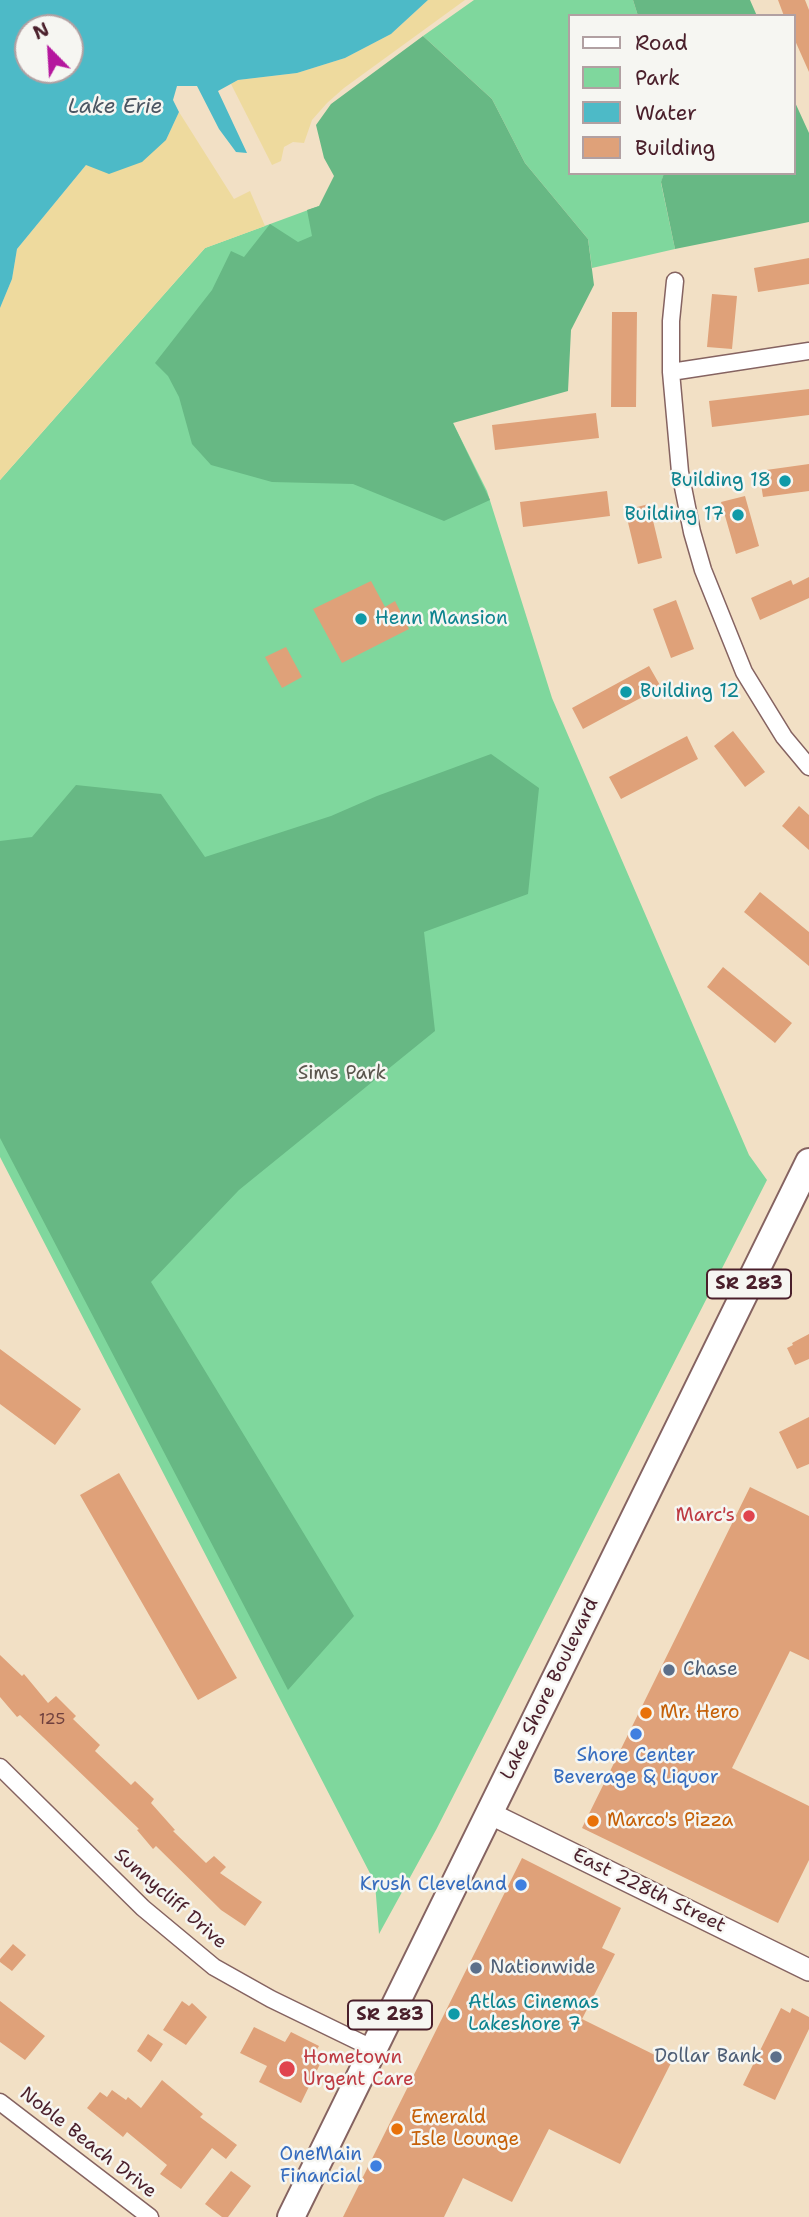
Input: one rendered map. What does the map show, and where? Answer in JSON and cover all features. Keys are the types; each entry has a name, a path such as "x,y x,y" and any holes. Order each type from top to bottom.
{"main road":[{"name":"Lake Shore Boulevard","path":"291,2217 809,1162"}],"street":[{"path":"675,281 671,372 680,472 692,532 720,616 748,680 784,737 809,767"},
{"path":"671,372 809,351"},
{"name":"Sunnycliff Drive","path":"0,1767 143,1908 214,1967 374,2049"},
{"name":"East 228th Street","path":"489,1813 809,1970"},
{"name":"Noble Beach Drive","path":"0,2102 150,2217"}],"green space":[{"path":"474,0 633,0 637,14 568,14 568,175 663,175 661,183 675,249 592,268 588,239 525,163 492,99 423,36"},
{"path":"633,0 750,0 756,14 637,14"},
{"path":"423,36 492,99 525,163 588,239 594,285 571,330 568,391 453,423 490,500 444,521 353,484 272,482 211,465 192,444 179,397 168,376 155,363 212,290 231,251 244,257 270,224 298,242 312,236 307,210 319,206 334,176 324,158 316,125 331,104"},
{"path":"795,102 809,133 809,222 675,249 661,182 663,175 795,175"},
{"name":"Sims Park","path":"319,206 411,339 487,491 552,698 749,1155 767,1180 436,1830 379,1934 375,1883 0,1157 0,480 205,248"},
{"path":"491,754 539,788 528,894 424,932 435,1031 239,1190 151,1282 354,1616 288,1690 0,1138 0,841 32,837 76,785 161,794 205,857 331,816"}],"sand":[{"path":"428,0 465,0 344,88 312,120 304,143 293,142 284,147 281,161 272,165 231,84 238,80 297,73 345,58 391,34"},
{"path":"179,112 234,199 250,191 265,226 205,248 0,480 0,308 12,279 17,249 86,165 166,140"}],"water":[{"name":"Lake Erie","path":"0,0 428,0 391,34 345,58 297,73 238,80 218,91 247,153 236,152 219,129 197,86 177,86 173,100 179,112 166,140 142,162 109,174 86,165 17,249 12,279 0,308"}],"building":[{"path":"778,0 805,0 809,10 809,72 795,40 795,14 783,14"},
{"path":"809,258 809,284 758,292 754,268"},
{"path":"712,294 737,296 732,349 707,347"},
{"path":"612,312 637,312 636,407 611,407"},
{"path":"809,389 809,415 712,427 709,401"},
{"path":"596,413 599,438 495,450 492,425"},
{"name":"Building 18","path":"809,464 809,491 763,497 759,471"},
{"path":"607,491 610,516 523,527 520,502"},
{"name":"Building 17","path":"745,496 759,546 736,554 721,502"},
{"path":"649,504 662,558 638,564 625,510"},
{"path":"809,577 809,598 760,620 751,598 791,580 793,585"},
{"name":"Henn Mansion","path":"371,581 385,607 395,601 409,629 342,663 313,609"},
{"path":"676,600 694,649 671,658 653,609"},
{"path":"286,647 302,677 282,688 265,657"},
{"name":"Building 12","path":"649,666 661,687 583,729 572,708"},
{"path":"733,731 765,772 745,787 714,746"},
{"path":"687,736 698,759 621,799 609,777"},
{"path":"799,806 809,815 809,850 782,826"},
{"path":"760,892 809,932 809,966 744,912"},
{"path":"723,967 792,1023 775,1043 707,987"},
{"path":"809,1334 809,1359 795,1365 787,1348"},
{"path":"0,1349 81,1409 55,1445 0,1404"},
{"path":"809,1417 809,1464 797,1469 779,1432"},
{"path":"119,1473 237,1678 198,1700 80,1495"},
{"path":"750,1487 809,1516 809,1660 790,1651 732,1768 809,1806 809,1860 778,1923 582,1828"},
{"path":"0,1655 22,1676 24,1674 48,1703 56,1696 76,1716 73,1719 100,1745 95,1751 131,1785 135,1781 154,1799 151,1803 175,1830 173,1831 206,1863 214,1856 226,1867 220,1873 262,1902 245,1926 221,1910 156,1846 153,1849 137,1830 139,1829 20,1715 17,1717 0,1697"},
{"path":"522,1858 621,1908 602,1948 615,1954 582,2019 671,2063 620,2164 549,2129 512,2202 463,2178 444,2217 343,2217"},
{"path":"13,1944 26,1955 12,1971 0,1962 0,1959"},
{"path":"0,2001 45,2036 25,2060 0,2042"},
{"path":"182,2001 189,2006 192,2003 207,2017 186,2045 163,2030"},
{"name":"Dollar Bank","path":"781,2008 790,2013 792,2008 809,2017 809,2029 775,2100 743,2085"},
{"path":"254,2027 285,2042 291,2032 319,2046 312,2058 321,2062 301,2103 259,2082 267,2066 240,2053"},
{"path":"148,2034 163,2044 151,2062 137,2051"},
{"path":"162,2080 203,2114 200,2117 237,2145 226,2159 212,2148 181,2189 160,2174 167,2165 127,2132 123,2137 87,2108 100,2092 107,2097 112,2090 126,2100 128,2097 141,2108"},
{"path":"231,2171 251,2186 228,2217 222,2217 205,2204"}],"place":[{"name":"Building 18","path":"785,481"},
{"name":"Building 17","path":"738,515"},
{"name":"Henn Mansion","path":"361,619"},
{"name":"Building 12","path":"626,692"},
{"name":"Marc's","path":"749,1516"},
{"name":"Chase","path":"669,1670"},
{"name":"Mr. Hero","path":"646,1713"},
{"name":"Shore Center Beverage & Liquor","path":"636,1734"},
{"name":"Marco's Pizza","path":"593,1821"},
{"name":"Krush Cleveland","path":"521,1885"},
{"name":"Nationwide","path":"476,1968"},
{"name":"Atlas Cinemas Lakeshore 7","path":"454,2014"},
{"name":"Dollar Bank","path":"776,2057"},
{"name":"Hometown Urgent Care","path":"287,2069"},
{"name":"Emerald Isle Lounge","path":"397,2129"},
{"name":"OneMain Financial","path":"376,2166"}]}
